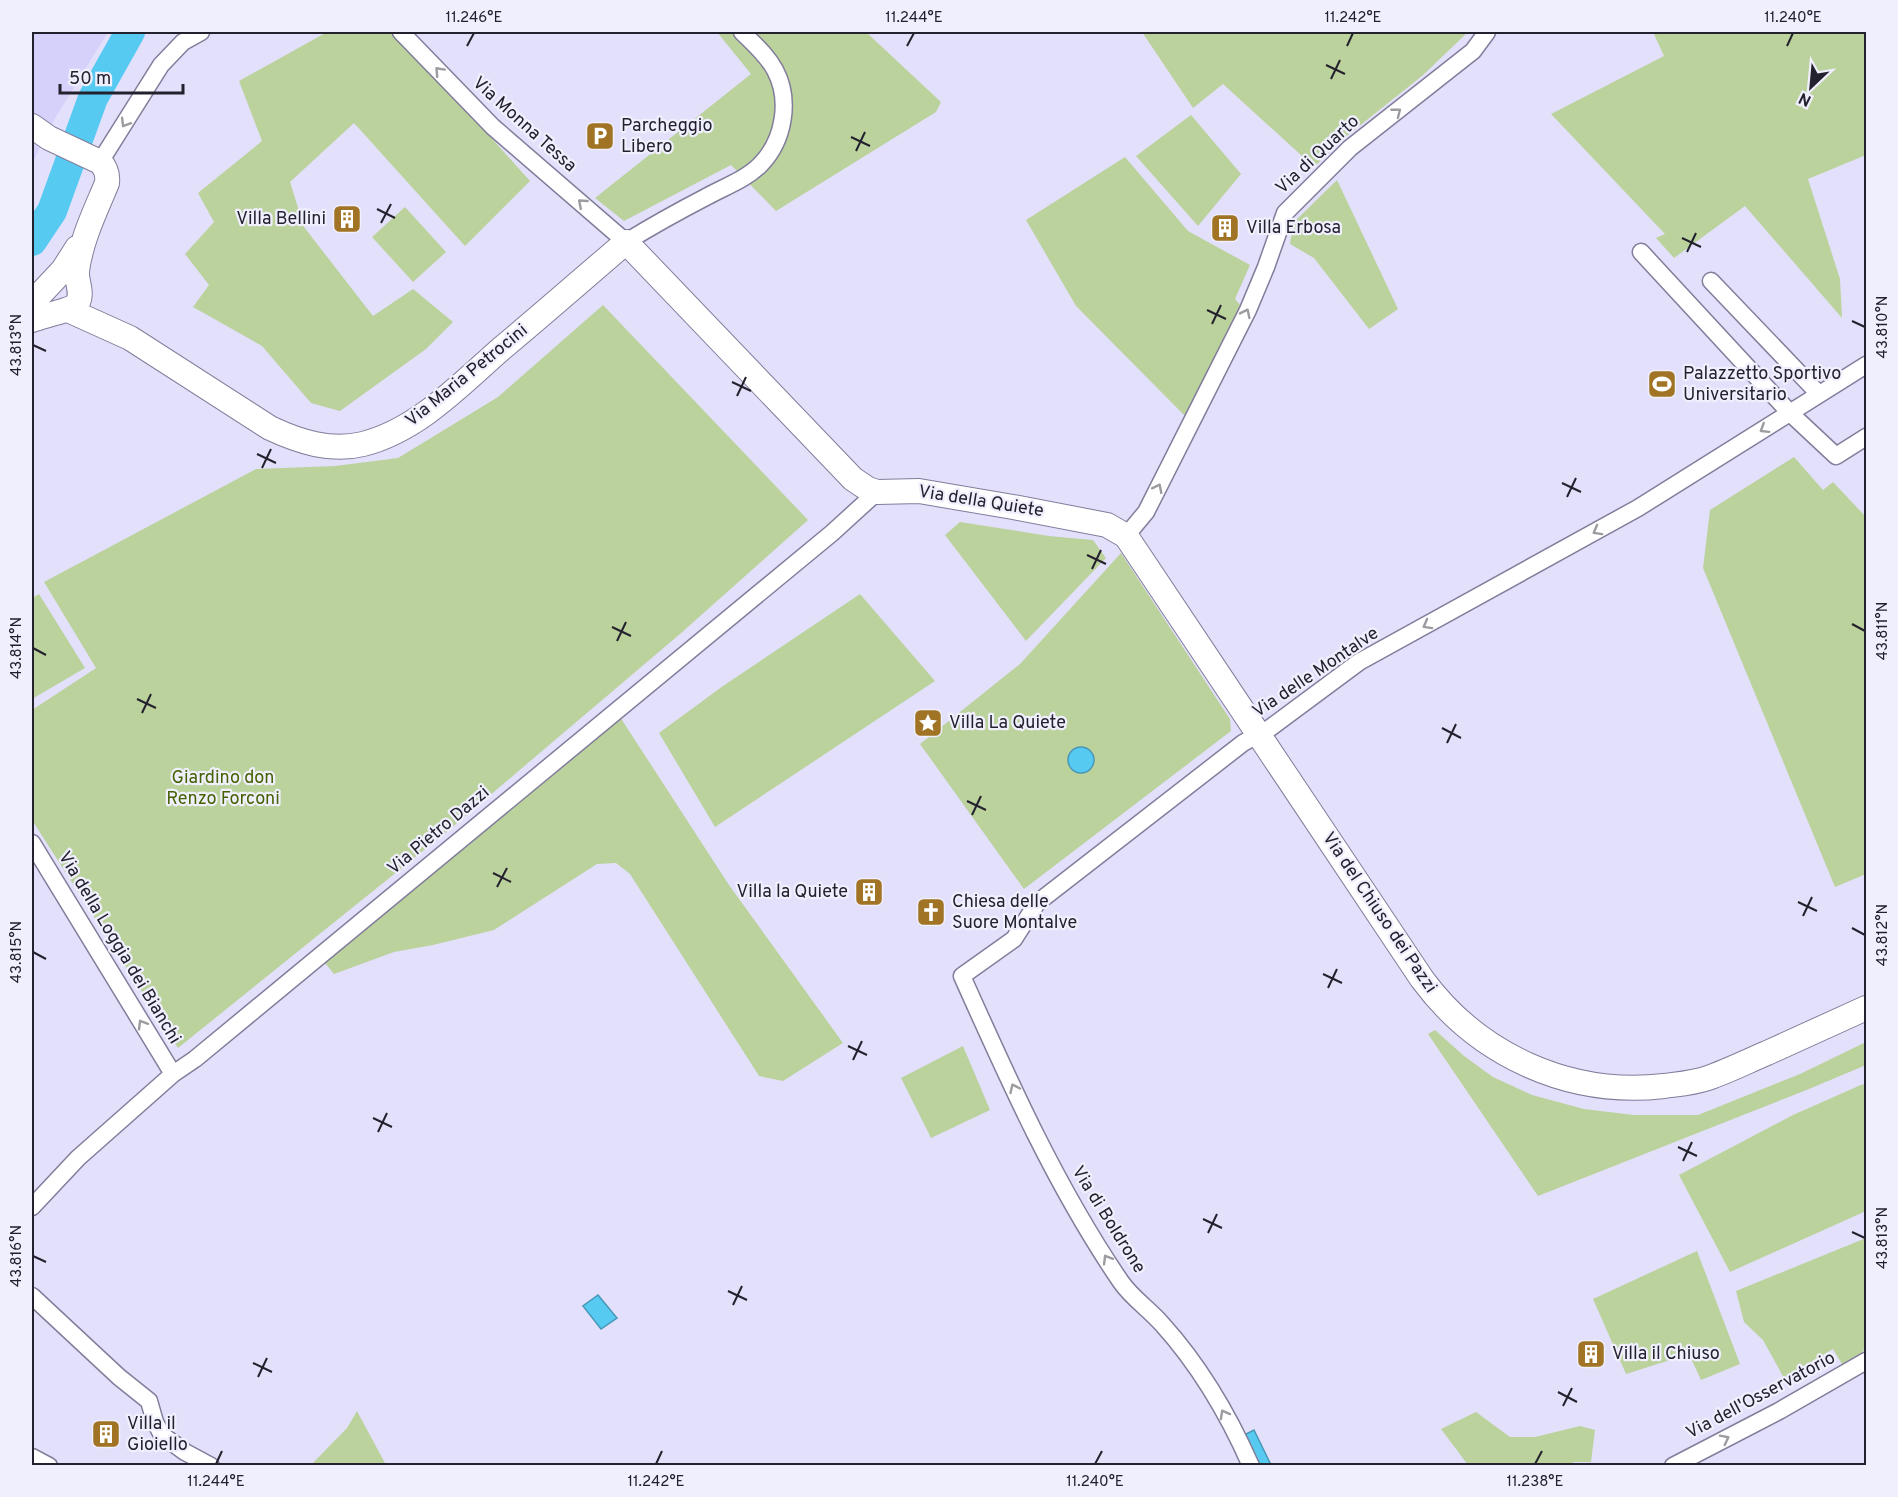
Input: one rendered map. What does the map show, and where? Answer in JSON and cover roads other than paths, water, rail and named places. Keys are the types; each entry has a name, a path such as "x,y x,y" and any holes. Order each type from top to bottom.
{"main road":[{"path":"32,320 65,293 78,264 85,236 107,180 106,169 97,160 40,132"},
{"path":"626,242 853,479 877,492"},
{"name":"Via Maria Petrocini","path":"65,293 95,309 130,338 270,428 290,438 326,446 363,444 391,434 429,411 626,242"},
{"path":"32,303 65,293"},
{"name":"Via della Quiete","path":"877,492 919,491 1002,505 1107,525 1126,536"},
{"path":"1126,536 1258,735"},
{"name":"Via del Chiuso dei Pazzi","path":"1258,735 1433,994 1481,1039 1521,1063 1566,1080 1594,1085 1622,1088 1681,1084 1724,1072 1866,1008"}],"street":[{"path":"97,160 161,65 183,42 201,32"},
{"name":"Via Monna Tessa","path":"401,32 493,127 626,242"},
{"path":"626,242 746,176 761,164 774,145 783,120 782,87 771,64 742,32"},
{"name":"Via di Quarto","path":"1126,536 1146,512 1248,310 1285,213 1350,148 1473,51 1487,32"},
{"path":"1641,252 1790,413 1836,456 1866,437"},
{"path":"1711,281 1819,394"},
{"name":"Via delle Montalve","path":"962,976 1014,939 1037,903 1243,743 1258,735 1359,663 1638,508 1866,365"},
{"name":"Via Pietro Dazzi","path":"32,1207 78,1158 172,1074 195,1059 832,533 877,492"},
{"name":"Via della Loggia dei Bianchi","path":"32,843 172,1074"},
{"name":"Via di Boldrone","path":"962,976 1041,1149 1122,1284 1163,1324 1206,1381 1251,1466"},
{"path":"32,1296 119,1377 149,1401 155,1422 162,1435 185,1452 211,1466"},
{"name":"Via dell'Osservatorio","path":"1673,1466 1779,1411 1866,1361"},
{"path":"32,1457 50,1466"}],"water":[{"path":"1081,747 1091,750 1094,760 1091,770 1081,773 1071,770 1068,760 1071,750"},
{"path":"598,1295 617,1318 601,1329 583,1306"},
{"path":"1254,1430 1271,1465 1259,1465 1244,1435"}],"waterway":[{"path":"32,241 52,211 93,98 130,32"}],"place":[{"name":"Parcheggio Libero","path":"600,136"},
{"name":"Villa Bellini","path":"347,219"},
{"name":"Villa Erbosa","path":"1225,228"},
{"name":"Palazzetto Sportivo Universitario","path":"1662,384"},
{"name":"Villa La Quiete","path":"928,723"},
{"name":"Villa la Quiete","path":"869,892"},
{"name":"Chiesa delle Suore Montalve","path":"931,912"},
{"name":"Villa il Chiuso","path":"1591,1354"},
{"name":"Villa il Gioiello","path":"106,1434"}],"park label":[{"name":"Giardino don Renzo Forconi","path":"223,788"}]}
